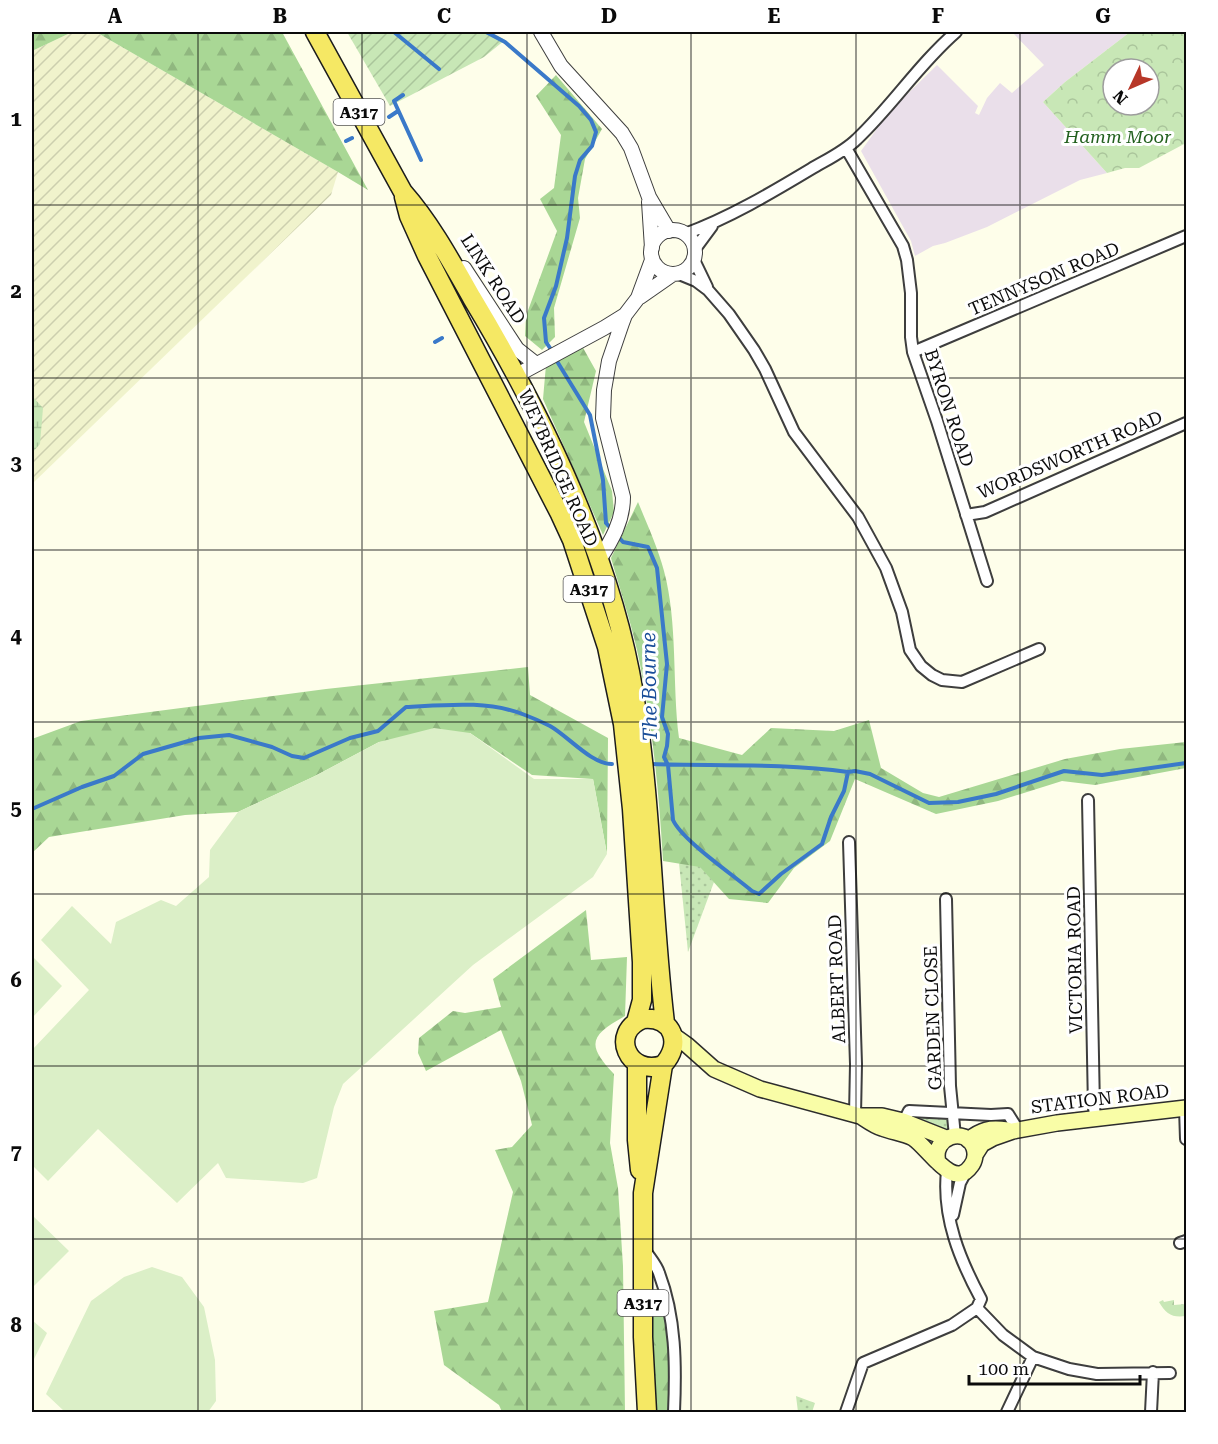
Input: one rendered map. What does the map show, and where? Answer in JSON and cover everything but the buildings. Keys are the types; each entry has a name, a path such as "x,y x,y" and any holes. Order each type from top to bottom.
{"main road":[{"name":"WEYBRIDGE ROAD","path":"315,32 403,192 421,213 517,375 551,445 598,560 622,641 641,741 653,868 659,975 669,1029"},
{"name":"WEYBRIDGE ROAD","path":"403,192 409,216 427,256 572,540 607,647 623,724 629,770 642,962 642,1000 636,1022"},
{"path":"517,375 511,381 511,386 548,464 560,514"},
{"path":"706,1064 669,1029 652,1018 636,1022 629,1029 625,1042 629,1055 638,1064 651,1068 666,1061 692,1058 760,1089 858,1115 879,1128 901,1127 956,1138 972,1144 974,1161 968,1170 957,1174 942,1167 901,1127"},
{"path":"666,1061 673,1047 669,1029"},
{"name":"A317","path":"643,1193 666,1061"},
{"name":"A317","path":"638,1064 637,1140 643,1193 643,1336 647,1413"},
{"name":"STATION ROAD","path":"975,1155 982,1144 1015,1131 1057,1123 1186,1108"},
{"name":"STATION ROAD","path":"956,1138 995,1128 1015,1131"},
{"path":"942,1167 937,1156 939,1147 956,1138"}],"street":[{"path":"541,32 561,66 627,141 641,171 649,197 669,231"},
{"path":"685,234 715,223 846,148 869,127 920,67 956,32"},
{"name":"BYRON ROAD","path":"846,148 903,246 911,293 911,337 914,352 987,581"},
{"path":"649,197 652,254 662,271 696,281 708,290 754,350 794,432 858,517 886,568 902,612 910,650 921,666 942,680 962,682 1039,649"},
{"name":"LINK ROAD","path":"421,213 435,223 517,349 536,364"},
{"path":"638,298 688,269 701,238 715,223"},
{"path":"598,560 620,522 623,497 603,418 603,390 609,361 625,315 638,298 658,236 669,231 680,231 691,240 694,255 708,290"},
{"name":"TENNYSON ROAD","path":"914,352 1186,236"},
{"path":"517,375 625,315"},
{"name":"WORDSWORTH ROAD","path":"966,514 985,512 1186,423"},
{"name":"VICTORIA ROAD","path":"1088,800 1096,1120"},
{"name":"ALBERT ROAD","path":"849,842 858,1115"},
{"name":"GARDEN CLOSE","path":"946,899 950,1086 956,1138"},
{"path":"1186,1108 1186,1139"},
{"name":"STATION ROAD","path":"901,1127 909,1111 1008,1114 1015,1131"},
{"path":"846,1413 863,1363 952,1325 977,1308 981,1299 964,1267 951,1226 942,1167"},
{"path":"951,1226 958,1190 968,1170"},
{"path":"643,1249 659,1272 670,1313 675,1340 674,1413"},
{"path":"977,1308 1003,1335 1033,1357 1070,1369 1097,1374 1170,1372"},
{"path":"1006,1413 1033,1357"},
{"path":"1152,1413 1153,1372"}],"shaded area":[{"path":"1012,32 1130,32 1043,102 1107,173 1080,180 987,227 933,246 915,256 911,241 861,151 889,112 937,65 978,106 975,113 979,115 987,98 1000,83 1012,93 1044,65"}],"green space":[{"path":"32,32 69,32 32,51"},
{"path":"96,32 338,172 331,195 32,484 32,51 68,34"},
{"path":"96,32 282,32 368,190 338,172"},
{"path":"347,32 491,32 505,40 484,57 390,106"},
{"name":"Hamm Moor","path":"1130,32 1186,32 1186,143 1139,168 1125,168 1107,173 1043,102"},
{"path":"556,75 602,129 585,159 578,198 580,218 554,308 555,337 542,350 525,336 526,316 557,231 540,199 554,188 561,135 536,96"},
{"path":"582,346 596,371 584,422 612,491 614,512 603,535 543,399 546,365"},
{"path":"32,396 43,408 40,444 32,453"},
{"path":"638,502 659,554 668,591 673,632 679,738 742,755 771,728 834,731 869,720 881,768 923,793 939,797 1065,759 1120,749 1186,742 1186,768 1095,785 1062,781 998,801 936,814 855,779 830,841 794,868 768,903 729,899 700,867 663,861 655,762 645,689 634,637 611,558"},
{"path":"528,667 530,695 608,738 607,854 593,779 532,775 470,733 379,742 315,776 238,812 185,815 49,837 32,853 32,739 81,721 326,689"},
{"path":"434,728 470,733 534,779 593,779 607,854 593,877 473,965 343,1084 334,1107 317,1178 303,1183 226,1178 218,1163 177,1203 98,1129 48,1181 32,1165 32,1050 89,990 41,940 72,906 111,944 116,922 161,900 176,906 209,877 210,850 238,812 315,776 379,742"},
{"path":"679,863 700,866 714,882 688,952"},
{"path":"586,910 591,960 627,957 625,1016 605,1029 596,1041 599,1055 614,1074 610,1143 618,1188 623,1266 625,1412 502,1412 499,1405 444,1365 434,1311 488,1302 513,1192 495,1150 512,1147 532,1125 521,1081 501,1030 426,1071 418,1053 419,1038 453,1011 465,1013 501,1007 493,979"},
{"path":"32,956 62,986 32,1018"},
{"path":"916,1116 944,1117 948,1119 950,1128 948,1131 914,1118"},
{"path":"32,1215 69,1251 32,1288"},
{"path":"152,1267 182,1277 204,1307 215,1360 216,1401 208,1412 65,1412 46,1394 91,1301 124,1277"},
{"path":"654,1291 665,1315 671,1412 650,1412 646,1299"},
{"path":"1163,1300 1164,1302 1174,1300 1174,1305 1186,1304 1186,1316 1173,1316 1164,1310 1159,1302"},
{"path":"32,1320 47,1333 32,1363"},
{"path":"796,1396 815,1403 812,1412 798,1412"}],"waterway":[{"path":"394,32 439,69"},
{"name":"The Bourne","path":"486,32 505,42 579,106 591,120 596,132 592,146 580,160 575,176 567,238 556,286 544,318 546,342 552,351"},
{"path":"403,95 394,101 421,160"},
{"path":"389,117 398,111"},
{"path":"346,141 352,138"},
{"path":"502,305 511,306"},
{"path":"435,342 442,338"},
{"name":"The Bourne","path":"555,358 590,415 603,480 606,523 623,542 648,547 657,568 667,664 662,717 668,734 664,757 668,765 673,820 697,847 752,891 759,894 781,874 822,844 831,817 844,791 848,772 870,774 929,803 958,802 996,794 1064,771 1102,775 1186,763"},
{"path":"32,809 114,776 143,754 199,738 229,735 304,758 350,738 378,731 406,707 481,705 511,710 550,726 588,755 604,763 612,764"},
{"path":"652,764 775,766 848,772"}]}
